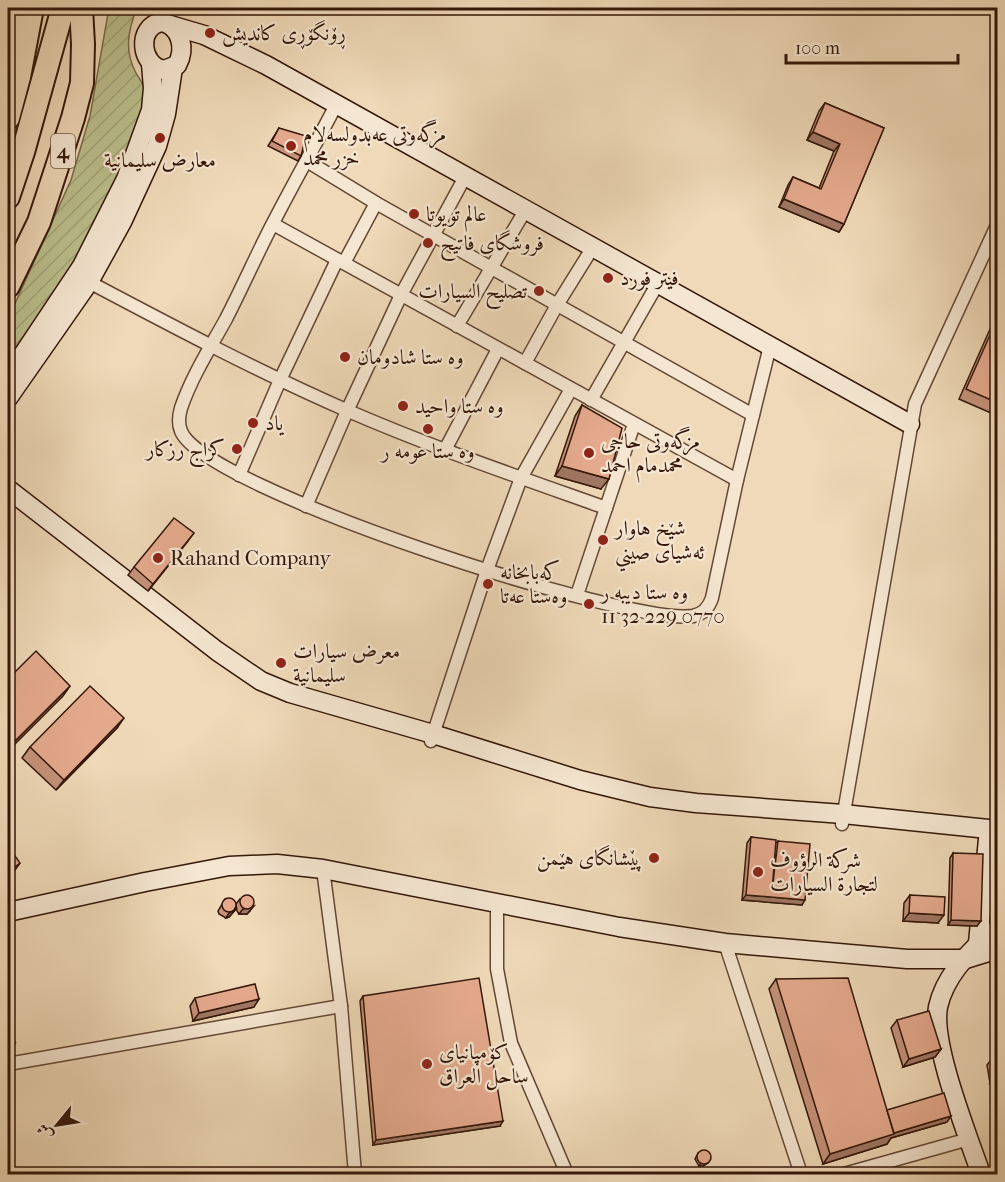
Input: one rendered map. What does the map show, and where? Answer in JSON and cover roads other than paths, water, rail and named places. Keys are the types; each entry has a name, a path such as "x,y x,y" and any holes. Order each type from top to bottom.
{"highway":[{"path":"8,29 15,8"},
{"path":"8,118 19,77 32,8"},
{"path":"8,197 26,142 63,8"},
{"name":"4","path":"8,286 39,222 56,174 82,83 81,8"}],"street":[{"path":"83,44 87,8"},
{"path":"8,377 82,266 126,179 151,110 153,88 151,64 144,46 149,27 148,8"},
{"path":"992,8 998,11"},
{"path":"149,27 166,19 266,65 910,424"},
{"path":"8,398 89,282 122,222 157,146 166,114 180,38 166,19"},
{"path":"151,64 159,69 177,61 197,42 217,41"},
{"path":"337,103 210,344 181,408 180,426 186,441 238,475 306,506 416,547 487,570 658,614 691,616 704,612 712,598 737,480 770,346"},
{"path":"307,161 432,235 753,415"},
{"path":"306,506 401,295 466,175"},
{"path":"238,475 280,380 341,261 376,203"},
{"path":"457,326 526,209"},
{"path":"842,819 915,404 998,223"},
{"path":"273,224 737,480"},
{"path":"525,363 593,247"},
{"path":"89,282 280,380 347,411 445,450 606,508"},
{"path":"591,400 658,283"},
{"path":"445,450 498,349"},
{"path":"432,737 487,570 521,478 571,389"},
{"path":"577,595 633,424"},
{"path":"8,489 215,654"},
{"path":"8,498 215,654 261,681 319,705 580,780 626,796 994,837 978,943"},
{"path":"8,912 229,866 277,864 323,869 619,927 725,943 884,958 966,959 998,949"},
{"path":"323,869 341,1006 355,1174"},
{"path":"497,903 497,969 511,1043 567,1174"},
{"path":"981,1174 946,1070 937,1015 939,1004 950,979 978,943 998,928"},
{"path":"725,943 801,1174"},
{"path":"8,1064 341,1006"},
{"path":"844,1174 969,1138"}],"place":[{"name":"ڕۆنگۆڕی کاندیش","path":"210,33"},
{"name":"معارض سليمانية","path":"160,138"},
{"name":"مزگەوتی عەبدولسەلام خزر محمد","path":"291,146"},
{"name":"عالم تويوتا","path":"414,214"},
{"name":"فروشگاى فاتيح","path":"428,243"},
{"name":"فيتر فورد","path":"608,278"},
{"name":"تصليح السيارات","path":"539,291"},
{"name":"وه ستا شادومان","path":"345,357"},
{"name":"وه ستا واحید","path":"403,406"},
{"name":"ياد","path":"253,423"},
{"name":"وه ستا عومه ر","path":"428,429"},
{"name":"كراج رزكار","path":"237,449"},
{"name":"مزگەوتی حاجی محمدمام احمد","path":"589,453"},
{"name":"شێخ هاوار ئەشیای صيني","path":"603,540"},
{"name":"Rahand Company","path":"158,558"},
{"name":"کەبابخانە وەستا عەتا","path":"488,584"},
{"name":"وه ستا دیبه ر 11 32 229 0770","path":"589,604"},
{"name":"معرض سيارات سليمانية","path":"281,663"},
{"name":"پێشانگای هێمن","path":"654,858"},
{"name":"شركة الرؤوف لتجارة السيارات","path":"758,872"},
{"name":"کۆمپانیای ساحل العراق","path":"427,1064"}]}
